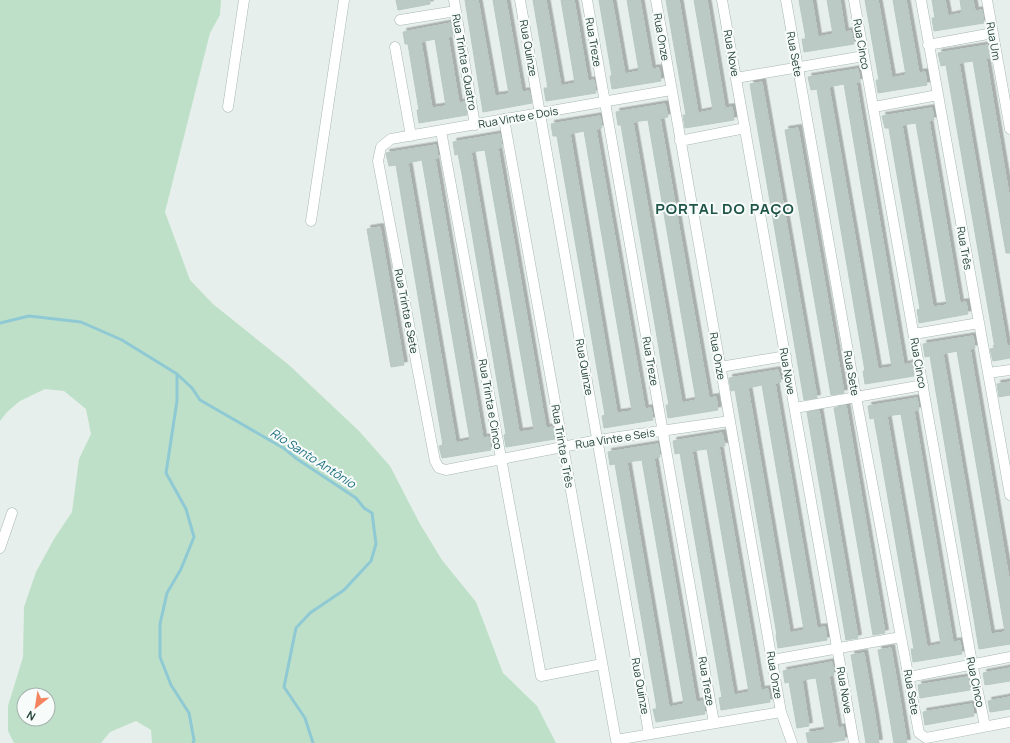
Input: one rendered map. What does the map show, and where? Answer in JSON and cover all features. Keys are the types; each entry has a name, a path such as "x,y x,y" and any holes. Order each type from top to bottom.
{"street":[{"path":"228,107 244,0"},
{"path":"311,221 344,0"},
{"name":"Rua Trinta e Quatro","path":"454,0 475,125"},
{"name":"Rua Quinze","path":"520,0 649,734"},
{"name":"Rua Treze","path":"587,0 714,723"},
{"name":"Rua Onze","path":"656,0 781,712 792,743"},
{"name":"Rua Nove","path":"722,0 854,743"},
{"name":"Rua Sete","path":"786,0 856,397 919,733 923,738 930,738 985,726"},
{"name":"Rua Cinco","path":"854,0 972,663 985,726"},
{"name":"Rua Três","path":"921,0 1010,495"},
{"name":"Rua Um","path":"987,0 1010,129"},
{"path":"400,20 456,11"},
{"path":"928,45 993,33"},
{"path":"396,47 411,136"},
{"path":"736,78 864,56"},
{"name":"Rua Vinte e Dois","path":"378,160 379,153 386,142 391,139 672,90"},
{"path":"874,107 938,95"},
{"name":"Rua Trinta e Três","path":"504,119 616,740 649,734"},
{"path":"680,141 745,128"},
{"name":"Rua Trinta e Cinco","path":"441,131 541,676 602,664"},
{"name":"Rua Trinta e Sete","path":"378,160 435,461"},
{"path":"914,334 979,323"},
{"path":"720,367 786,356"},
{"path":"988,373 1010,370"},
{"path":"795,408 923,385"},
{"name":"Rua Vinte e Seis","path":"435,461 439,468 446,470 598,440 730,421"},
{"path":"0,548 12,514"},
{"path":"772,660 901,637"},
{"path":"909,677 972,663 1010,657"},
{"path":"649,734 781,712"},
{"path":"985,726 1010,722"}],"green space":[{"path":"0,0 221,0 220,15 210,33 165,212 190,280 213,304 289,365 359,431 390,466 420,524 442,560 476,602 503,673 537,706 556,743 152,743 151,730 136,721 110,732 101,743 14,743 8,731 8,706 23,657 24,607 36,572 54,539 72,512 79,459 91,434 86,409 64,391 45,389 20,401 7,412 0,421"}],"building":[{"path":"396,0 430,0 430,4 398,10"},
{"path":"465,0 478,0 495,96 509,94 493,0 506,0 522,92 529,91 532,103 483,112"},
{"path":"533,0 546,0 561,86 575,83 561,0 574,0 588,81 594,80 596,93 546,101 544,88 548,88"},
{"path":"599,0 612,0 625,74 639,71 627,0 640,0 652,69 659,68 661,81 612,89 610,76 612,76"},
{"path":"666,0 679,0 698,113 713,110 694,0 707,0 725,108 732,107 734,120 685,128 683,115 686,115"},
{"path":"799,0 812,0 818,37 833,34 827,0 840,0 845,32 851,31 854,44 804,52 802,39 806,39"},
{"path":"865,0 878,0 892,78 906,75 893,0 906,0 919,73 925,72 927,85 878,93 876,80 879,80"},
{"path":"932,0 945,0 948,16 962,13 960,0 973,0 975,11 982,10 984,23 934,31 932,18 935,18"},
{"path":"451,23 453,36 448,37 459,103 465,102 467,115 419,123 417,110 419,110 408,44 405,44 403,32","holes":["435,39 446,106 432,108 421,42"]},
{"path":"988,45 990,58 986,58 1010,201 1010,253 1006,253 973,61 959,63 1007,346 1010,346 1010,358 993,361 990,349 995,348 946,65 941,66 938,53"},
{"path":"858,69 860,82 856,82 904,365 912,363 914,376 865,384 863,371 865,371 817,89 811,90 808,77","holes":["844,84 892,367 878,369 829,87"]},
{"path":"762,82 817,398 804,400 750,84"},
{"path":"665,104 668,117 660,118 709,398 716,397 718,410 668,418 666,405 669,405 621,125 618,125 616,112","holes":["648,120 696,400 682,403 633,122"]},
{"path":"932,108 934,120 929,121 960,303 966,302 968,314 919,323 917,310 920,309 889,128 885,128 882,116","holes":["916,123 947,305 933,307 902,125"]},
{"path":"600,116 602,128 596,129 645,409 651,408 653,420 604,428 602,416 605,415 557,136 553,136 551,124","holes":["584,131 632,411 617,413 570,134"]},
{"path":"798,128 844,393 831,395 785,130"},
{"path":"500,134 502,147 498,148 546,428 553,427 555,439 506,447 504,435 506,434 462,174 458,154 455,155 453,142","holes":["485,150 534,430 519,432 471,152"]},
{"path":"436,145 438,158 435,158 483,438 489,437 491,450 442,458 439,446 443,445 396,165 389,166 386,153","holes":["422,160 470,440 456,443 408,163"]},
{"path":"380,227 404,365 391,367 367,229"},
{"path":"973,336 975,348 970,349 1010,585 1010,644 979,649 930,356 925,357 923,344","holes":["957,351 1005,632 991,634 943,354"]},
{"path":"778,370 781,382 775,383 817,628 825,627 827,640 778,648 735,390 731,391 729,378","holes":["762,385 804,630 790,633 748,388"]},
{"path":"1010,382 1010,395 999,397 997,384"},
{"path":"917,398 919,410 914,411 953,642 960,641 962,654 913,662 911,649 914,649 878,440 874,418 870,419 868,406","holes":["901,414 941,644 927,647 887,416"]},
{"path":"846,405 885,633 873,635 834,408"},
{"path":"819,410 858,638 846,640 807,412"},
{"path":"722,433 725,446 719,446 761,690 768,689 770,702 721,710 719,698 722,697 680,453 675,454 673,441","holes":["707,449 749,692 734,695 692,451"]},
{"path":"658,444 660,457 654,458 696,702 703,701 705,714 656,722 653,709 657,709 615,464 610,465 608,452","holes":["642,460 684,704 669,707 627,462"]},
{"path":"891,648 907,743 894,743 878,650"},
{"path":"864,653 879,743 866,743 851,655"},
{"path":"832,662 834,675 829,676 838,728 843,727 845,740 827,743 808,743 806,733 825,730 816,678 802,680 809,726 797,728 789,682 785,683 783,671"},
{"path":"1010,668 1010,681 985,685 983,673"},
{"path":"968,677 970,690 920,698 918,685"},
{"path":"1010,697 1010,709 990,712 988,701"},
{"path":"972,704 974,716 925,725 923,712"}],"waterway":[{"name":"Rio Santo Antônio","path":"0,323 29,316 81,322 122,340 177,374 192,388 200,400 285,449 297,459 356,498 364,508 372,513 376,544 371,561 344,590 310,613 296,628 284,687 305,718 313,743"},
{"path":"177,374 177,401 166,473 186,509 194,537 181,569 167,593 160,624 160,657 171,685 189,713 194,740 193,743"}],"district":[{"name":"PORTAL DO PAÇO","path":"725,208"}]}
